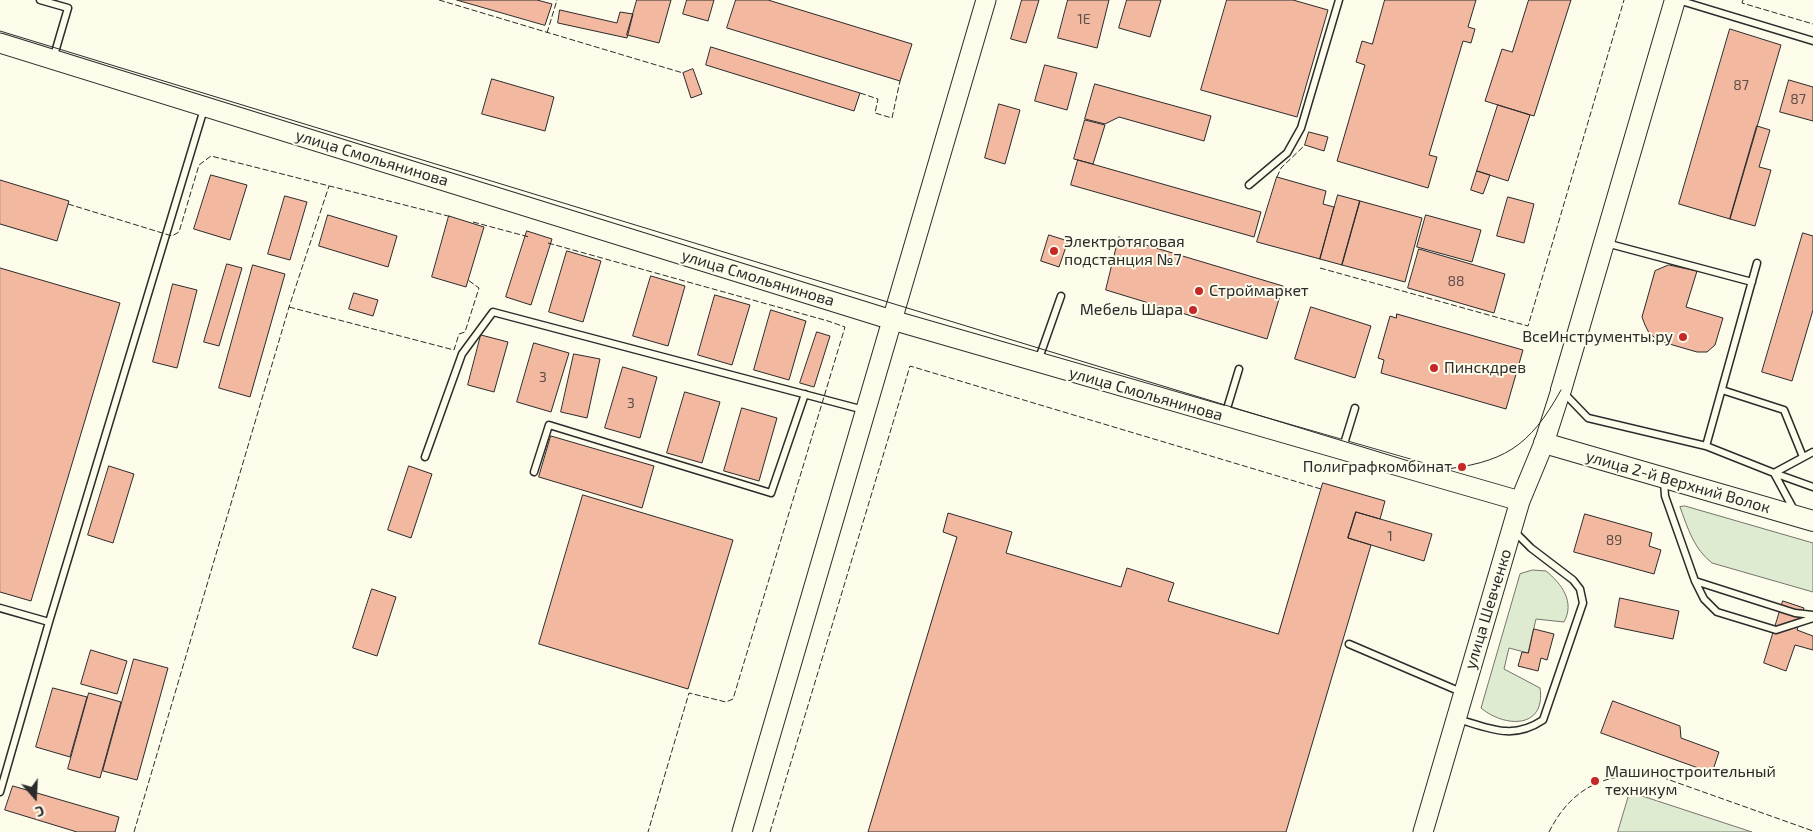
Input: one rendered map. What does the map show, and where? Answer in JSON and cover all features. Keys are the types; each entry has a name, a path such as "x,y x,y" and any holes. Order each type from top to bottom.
{"main road":[{"path":"1561,390 1676,0"},
{"name":"улица 2-й Верхний Волок","path":"1544,443 1805,518"}],"street":[{"path":"742,832 986,0"},
{"name":"улица Смольянинова","path":"0,43 892,320 1520,501"},
{"name":"улица Шевченко","path":"1423,832 1462,692 1520,501 1544,443 1561,390"}],"lane":[{"path":"40,0 68,8 53,60"},
{"path":"1249,185 1288,153 1301,128 1339,0"},
{"path":"1676,0 1813,41"},
{"path":"0,792 49,622 205,106"},
{"path":"1604,242 1752,282"},
{"path":"1706,446 1758,263"},
{"path":"1037,362 1061,296"},
{"path":"425,457 462,354 493,312 866,410"},
{"path":"1225,416 1239,368"},
{"path":"1561,390 1588,418 1706,446 1813,487"},
{"path":"1722,390 1784,410 1803,457"},
{"path":"534,472 549,425 771,493 805,394"},
{"path":"1342,450 1355,408"},
{"path":"1774,473 1813,452"},
{"path":"1774,473 1805,518"},
{"path":"1664,478 1665,496 1695,581 1704,599 1717,612 1776,630 1813,616"},
{"path":"1455,718 1490,729 1511,732 1529,730 1543,720 1583,603 1580,588 1573,580 1530,548 1512,529"},
{"path":"1695,581 1795,613 1813,616"},
{"path":"0,608 49,622"},
{"path":"1349,644 1462,692"}],"green space":[{"path":"1685,506 1813,543 1813,592 1712,563 1692,538 1680,507"},
{"path":"1533,570 1546,571 1562,588 1567,601 1567,615 1564,622 1536,619 1528,653 1509,648 1504,669 1540,688 1540,701 1537,711 1530,718 1522,721 1512,721 1491,715 1481,708 1520,574"},
{"path":"1630,792 1752,832 1618,832"}],"building":[{"path":"457,0 537,0 552,4 545,25"},
{"path":"637,0 671,0 659,43 627,35"},
{"path":"687,0 714,0 708,21 683,14"},
{"path":"736,0 768,0 912,44 900,81 727,28"},
{"path":"1022,0 1039,0 1026,43 1011,39"},
{"path":"1068,0 1109,0 1097,48 1058,38"},
{"path":"1127,0 1161,0 1150,37 1119,28"},
{"path":"1227,0 1293,0 1328,10 1297,117 1201,90"},
{"path":"1385,0 1476,0 1468,27 1475,29 1471,43 1463,41 1429,155 1437,157 1428,188 1337,161 1365,65 1356,62 1362,41 1372,44"},
{"path":"1529,0 1571,0 1534,116 1485,101 1502,49 1512,52"},
{"path":"560,10 617,23 620,12 633,14 627,38 558,23"},
{"path":"1730,29 1781,45 1730,219 1679,204"},
{"path":"711,47 860,93 854,111 706,65"},
{"path":"1045,65 1077,73 1067,110 1035,101"},
{"path":"693,69 702,94 691,98 683,73"},
{"path":"492,79 554,97 545,131 482,114"},
{"path":"1789,80 1813,87 1813,121 1780,112"},
{"path":"1095,84 1211,116 1204,141 1119,117 1105,124 1085,119"},
{"path":"999,104 1020,110 1005,164 985,158"},
{"path":"1498,105 1530,115 1508,181 1477,171"},
{"path":"1085,120 1105,125 1093,164 1074,159"},
{"path":"1757,126 1770,130 1759,167 1771,170 1755,226 1730,219"},
{"path":"1309,132 1328,137 1324,151 1305,145"},
{"path":"1078,160 1261,212 1254,237 1071,185"},
{"path":"1477,171 1490,175 1483,194 1471,190"},
{"path":"211,175 247,185 230,240 194,229"},
{"path":"1277,177 1326,191 1323,204 1334,207 1320,259 1257,242"},
{"path":"0,180 69,201 57,241 0,224"},
{"path":"1338,195 1360,201 1342,265 1320,259"},
{"path":"285,196 307,202 290,260 268,254"},
{"path":"1508,197 1534,204 1524,243 1497,236"},
{"path":"1360,201 1422,218 1405,282 1342,265"},
{"path":"328,215 397,236 388,267 319,246"},
{"path":"1426,215 1481,230 1472,262 1417,247"},
{"path":"449,216 484,227 466,287 432,277"},
{"path":"527,231 552,239 531,305 506,297"},
{"path":"1803,233 1813,236 1813,310 1792,381 1762,372"},
{"name":"Электротяговая подстанция №7","path":"1049,235 1068,241 1059,267 1041,261"},
{"path":"1119,237 1283,286 1267,339 1106,290"},
{"path":"1419,249 1505,274 1494,313 1408,288"},
{"path":"567,251 601,261 583,322 549,312"},
{"path":"227,264 242,268 219,346 204,342"},
{"path":"253,265 285,274 250,397 219,388"},
{"path":"1669,265 1697,271 1686,307 1723,318 1715,345 1707,352 1697,352 1659,341 1649,333 1645,325 1642,317 1655,271"},
{"path":"0,268 120,303 31,601 0,592"},
{"path":"651,276 685,286 668,346 633,336"},
{"path":"173,284 197,290 177,368 153,362"},
{"path":"354,293 378,300 373,316 349,309"},
{"path":"715,295 750,305 732,365 698,355"},
{"path":"1311,307 1371,326 1355,378 1295,359"},
{"path":"771,310 806,321 789,380 754,370"},
{"path":"1397,314 1523,350 1506,409 1381,373 1384,360 1378,358 1390,316 1396,318"},
{"path":"817,332 830,336 814,387 800,383"},
{"path":"481,335 508,342 494,392 468,385"},
{"path":"534,343 569,353 551,412 517,402"},
{"path":"574,354 600,359 587,418 561,412"},
{"path":"623,367 657,377 640,438 605,428"},
{"path":"685,392 720,402 702,463 667,453"},
{"path":"742,408 777,418 759,481 724,471"},
{"path":"551,436 654,466 642,508 539,477"},
{"path":"109,466 134,474 113,543 88,535"},
{"path":"409,466 432,474 411,538 388,530"},
{"path":"1323,483 1385,501 1380,519 1356,512 1348,538 1371,545 1286,832 868,832 957,537 943,532 948,513 1012,532 1006,553 1121,587 1127,568 1174,583 1168,601 1278,634"},
{"path":"583,495 733,540 688,689 539,644"},
{"path":"1356,512 1432,534 1424,561 1348,538"},
{"path":"1585,514 1652,533 1649,546 1661,550 1654,574 1574,552"},
{"path":"372,589 396,597 377,656 353,648"},
{"path":"1620,598 1679,611 1673,639 1615,627"},
{"path":"1783,601 1804,608 1797,630 1813,636 1813,650 1795,645 1786,671 1764,663"},
{"path":"1534,629 1554,634 1547,660 1541,658 1538,671 1518,666 1522,652 1528,653"},
{"path":"91,650 127,661 117,694 81,684"},
{"path":"134,659 168,668 137,780 103,771"},
{"path":"53,688 87,697 70,757 36,747"},
{"path":"89,693 121,702 100,778 68,769"},
{"path":"1613,701 1680,726 1681,738 1719,752 1712,773 1601,733"},
{"path":"13,786 119,817 115,832 77,832 5,810"}],"tram line":[{"path":"0,31 1438,470 1480,463 1512,449 1537,426 1561,390"}],"fence":[{"path":"439,0 683,73"},
{"path":"547,33 557,0"},
{"path":"1320,268 1528,326 1624,0"},
{"path":"1743,0 1742,3 1813,24"},
{"path":"860,93 878,99 875,113 892,118 900,81"},
{"path":"1277,177 1281,168 1305,145"},
{"path":"68,204 172,236 179,232 199,165 211,156 452,217"},
{"path":"134,832 289,307 329,186"},
{"path":"473,222 529,237"},
{"path":"548,243 845,327 733,699 726,702 689,693 648,832"},
{"path":"289,307 454,350 459,334 465,332 479,288 468,280"},
{"path":"770,832 910,366 1321,489"},
{"path":"1549,832 1570,802 1582,791 1611,778 1627,776 1664,778 1813,831"}],"place":[{"name":"Электротяговая подстанция №7","path":"1054,251"},
{"name":"Строймаркет","path":"1199,291"},
{"name":"Мебель Шара","path":"1193,310"},
{"name":"ВсеИнструменты.ру","path":"1683,337"},
{"name":"Пинскдрев","path":"1434,368"},
{"name":"Полиграфкомбинат","path":"1462,467"},
{"name":"Машиностроительный техникум","path":"1595,781"}]}
